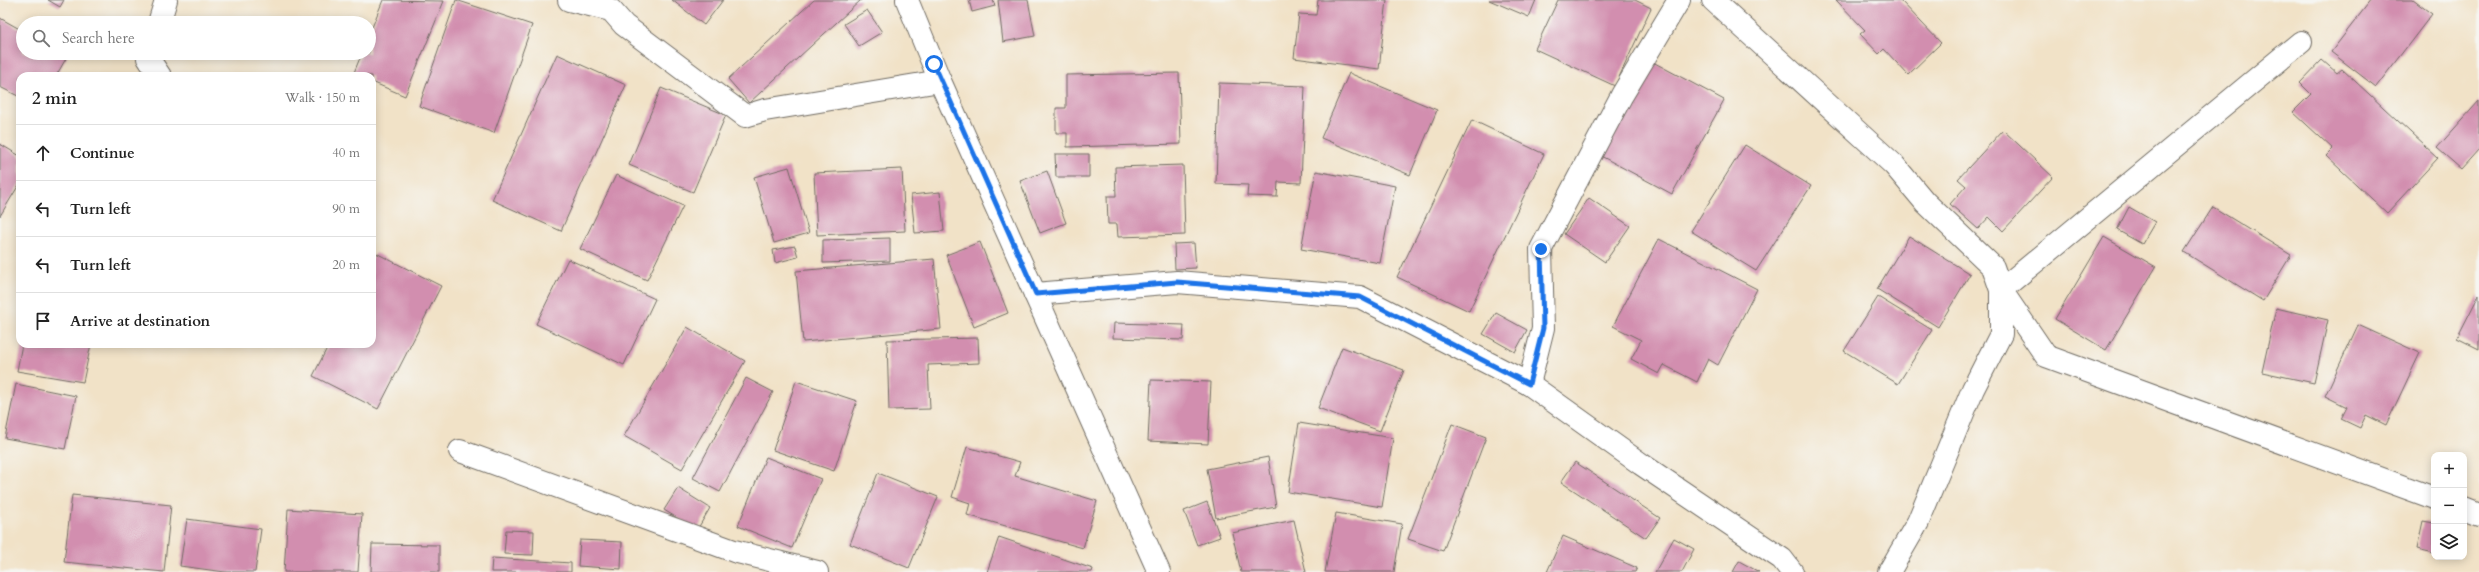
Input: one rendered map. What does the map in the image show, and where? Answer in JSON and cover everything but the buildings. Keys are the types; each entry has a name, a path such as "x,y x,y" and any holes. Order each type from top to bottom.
{"street":[{"path":"161,16 166,0"},
{"path":"569,0 611,10 624,25 745,116 765,110 940,81"},
{"path":"907,0 940,81 1159,572"},
{"path":"1529,384 1543,328 1541,249 1622,95 1679,0"},
{"path":"1713,0 1894,165 1925,202 1993,267 2001,290 2046,356 2431,497"},
{"path":"2001,290 2301,42"},
{"path":"149,60 157,72"},
{"path":"1036,294 1177,282 1360,297 1529,384 1642,464 1782,559 1792,572"},
{"path":"1889,572 1918,522 1973,389 2001,334 2001,290"},
{"path":"460,452 734,551 817,572"},
{"path":"2467,510 2479,515"}],"route":[{"path":"934,64 940,81 1036,294 1177,282 1360,297 1529,384 1543,328 1541,249"}]}
